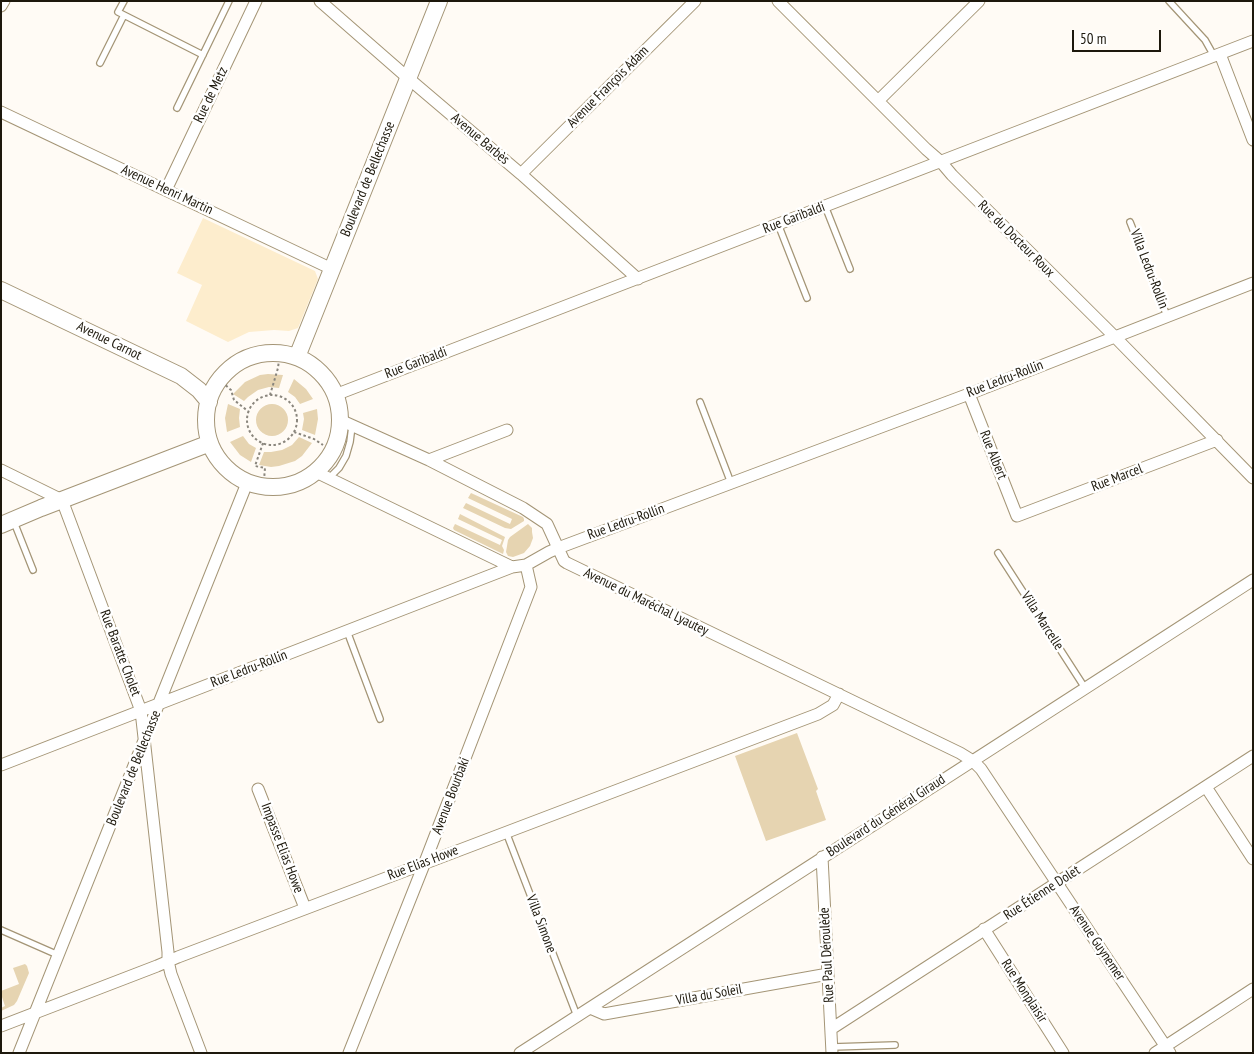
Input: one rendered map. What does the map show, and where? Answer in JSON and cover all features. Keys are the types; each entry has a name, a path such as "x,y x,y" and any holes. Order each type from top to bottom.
{"street":[{"path":"1,6 4,1"},
{"name":"Rue de Metz","path":"166,190 256,1"},
{"name":"Avenue Barbès","path":"320,1 521,174 638,279"},
{"name":"Boulevard de Bellechasse","path":"297,358 439,1"},
{"name":"Avenue François Adam","path":"521,174 695,1"},
{"name":"Rue du Docteur Roux","path":"778,1 941,162 1253,478"},
{"path":"878,101 979,1"},
{"name":"Rue Garibaldi","path":"335,394 1253,41"},
{"path":"1217,55 1253,140"},
{"name":"Avenue Henri Martin","path":"1,112 332,269"},
{"name":"Rue Ledru-Rollin","path":"1,765 512,568 526,565 558,548 969,394 1253,283"},
{"name":"Avenue Carnot","path":"1,290 181,376 199,390 209,402"},
{"path":"322,476 346,423 335,394 327,380 316,368 297,358 280,353 265,354 251,358 230,369 213,391 207,411 206,427 210,443 216,455 231,473 247,482 263,487 282,487 322,476 512,568"},
{"name":"Rue Albert","path":"969,394 1017,516"},
{"name":"Avenue du Maréchal Lyautey","path":"346,423 429,460 524,508 547,524 564,561 567,563 973,761"},
{"path":"429,460 507,430"},
{"name":"Rue Marcel","path":"1017,516 1217,440"},
{"path":"7,522 210,443"},
{"path":"1,470 62,500"},
{"name":"Boulevard de Bellechasse","path":"19,1053 247,482"},
{"name":"Rue Baratte Cholet","path":"62,500 142,711 168,962 201,1053"},
{"name":"Avenue Bourbaki","path":"349,1053 532,587 526,565"},
{"name":"Boulevard du Général Giraud","path":"520,1053 1253,580"},
{"name":"Rue Elias Howe","path":"1,1026 168,962 178,956 818,714 833,705 839,694"},
{"name":"Rue Étienne Dolet","path":"831,1029 1253,756"},
{"name":"Avenue Guynemer","path":"973,761 981,769 1168,1049"},
{"path":"1206,787 1253,859"},
{"name":"Impasse Elias Howe","path":"258,789 305,908"},
{"name":"Rue Paul Déroulède","path":"822,857 832,1050"},
{"name":"Rue Monplaisir","path":"984,929 1063,1053"},
{"name":"Villa du Soleil","path":"590,1008 604,1014 828,974"},
{"path":"1155,1053 1168,1049 1253,989"}],"lane":[{"path":"124,1 118,12 203,55"},
{"path":"177,108 229,1"},
{"path":"1169,1 1206,40 1217,55"},
{"path":"100,63 124,15"},
{"path":"825,206 850,269"},
{"name":"Villa Ledru-Rollin","path":"1130,222 1167,316"},
{"path":"778,224 807,298"},
{"path":"700,402 731,483"},
{"path":"7,522 33,570"},
{"name":"Villa Marcelle","path":"998,553 1085,688"},
{"path":"347,631 380,719"},
{"name":"Villa Simone","path":"506,832 577,1016"},
{"path":"1,930 58,955"},
{"path":"832,1050 895,1045"}],"path":[{"path":"270,395 279,360"},
{"path":"222,382 231,390 234,400 249,412"},
{"path":"270,395 284,398 295,410 297,417 297,424 290,438 277,445 263,443 256,439 248,427 247,419 252,406 263,397 270,395"},
{"path":"294,432 314,439 323,445"},
{"path":"263,443 255,466 264,468 264,480"}],"shaded area":[{"path":"203,218 315,271 318,279 298,328 289,331 249,332 228,342 186,321 202,285 177,273"},
{"path":"260,375 283,375 279,388 269,387 258,390 244,401 233,394 245,382"},
{"path":"294,379 306,389 313,399 300,404 288,392"},
{"path":"228,404 240,409 240,427 227,432 225,418"},
{"path":"272,404 278,405 283,409 287,414 287,426 283,431 278,435 272,436 266,435 261,431 257,426 256,420 257,414 261,409 266,405"},
{"path":"317,409 318,419 315,435 302,430 303,413"},
{"path":"243,436 249,444 256,448 251,462 240,455 230,442"},
{"path":"299,437 312,443 302,456 295,461 271,467 259,465 264,452 282,450 292,445"},
{"path":"471,493 523,517 524,521 511,529 505,528 463,508 466,503 510,524 512,519 468,498"},
{"path":"460,514 505,537 502,546 503,554 454,530 455,524 500,545 502,540 458,519"},
{"path":"528,524 532,528 533,538 530,546 524,553 513,557 508,556 506,552 508,540"},
{"path":"797,733 818,789 816,791 826,820 766,841 735,756"},
{"path":"25,964 29,973 17,1001 14,1005 1,1011 1,1008 5,1006 1,991 19,984 13,968"}]}
